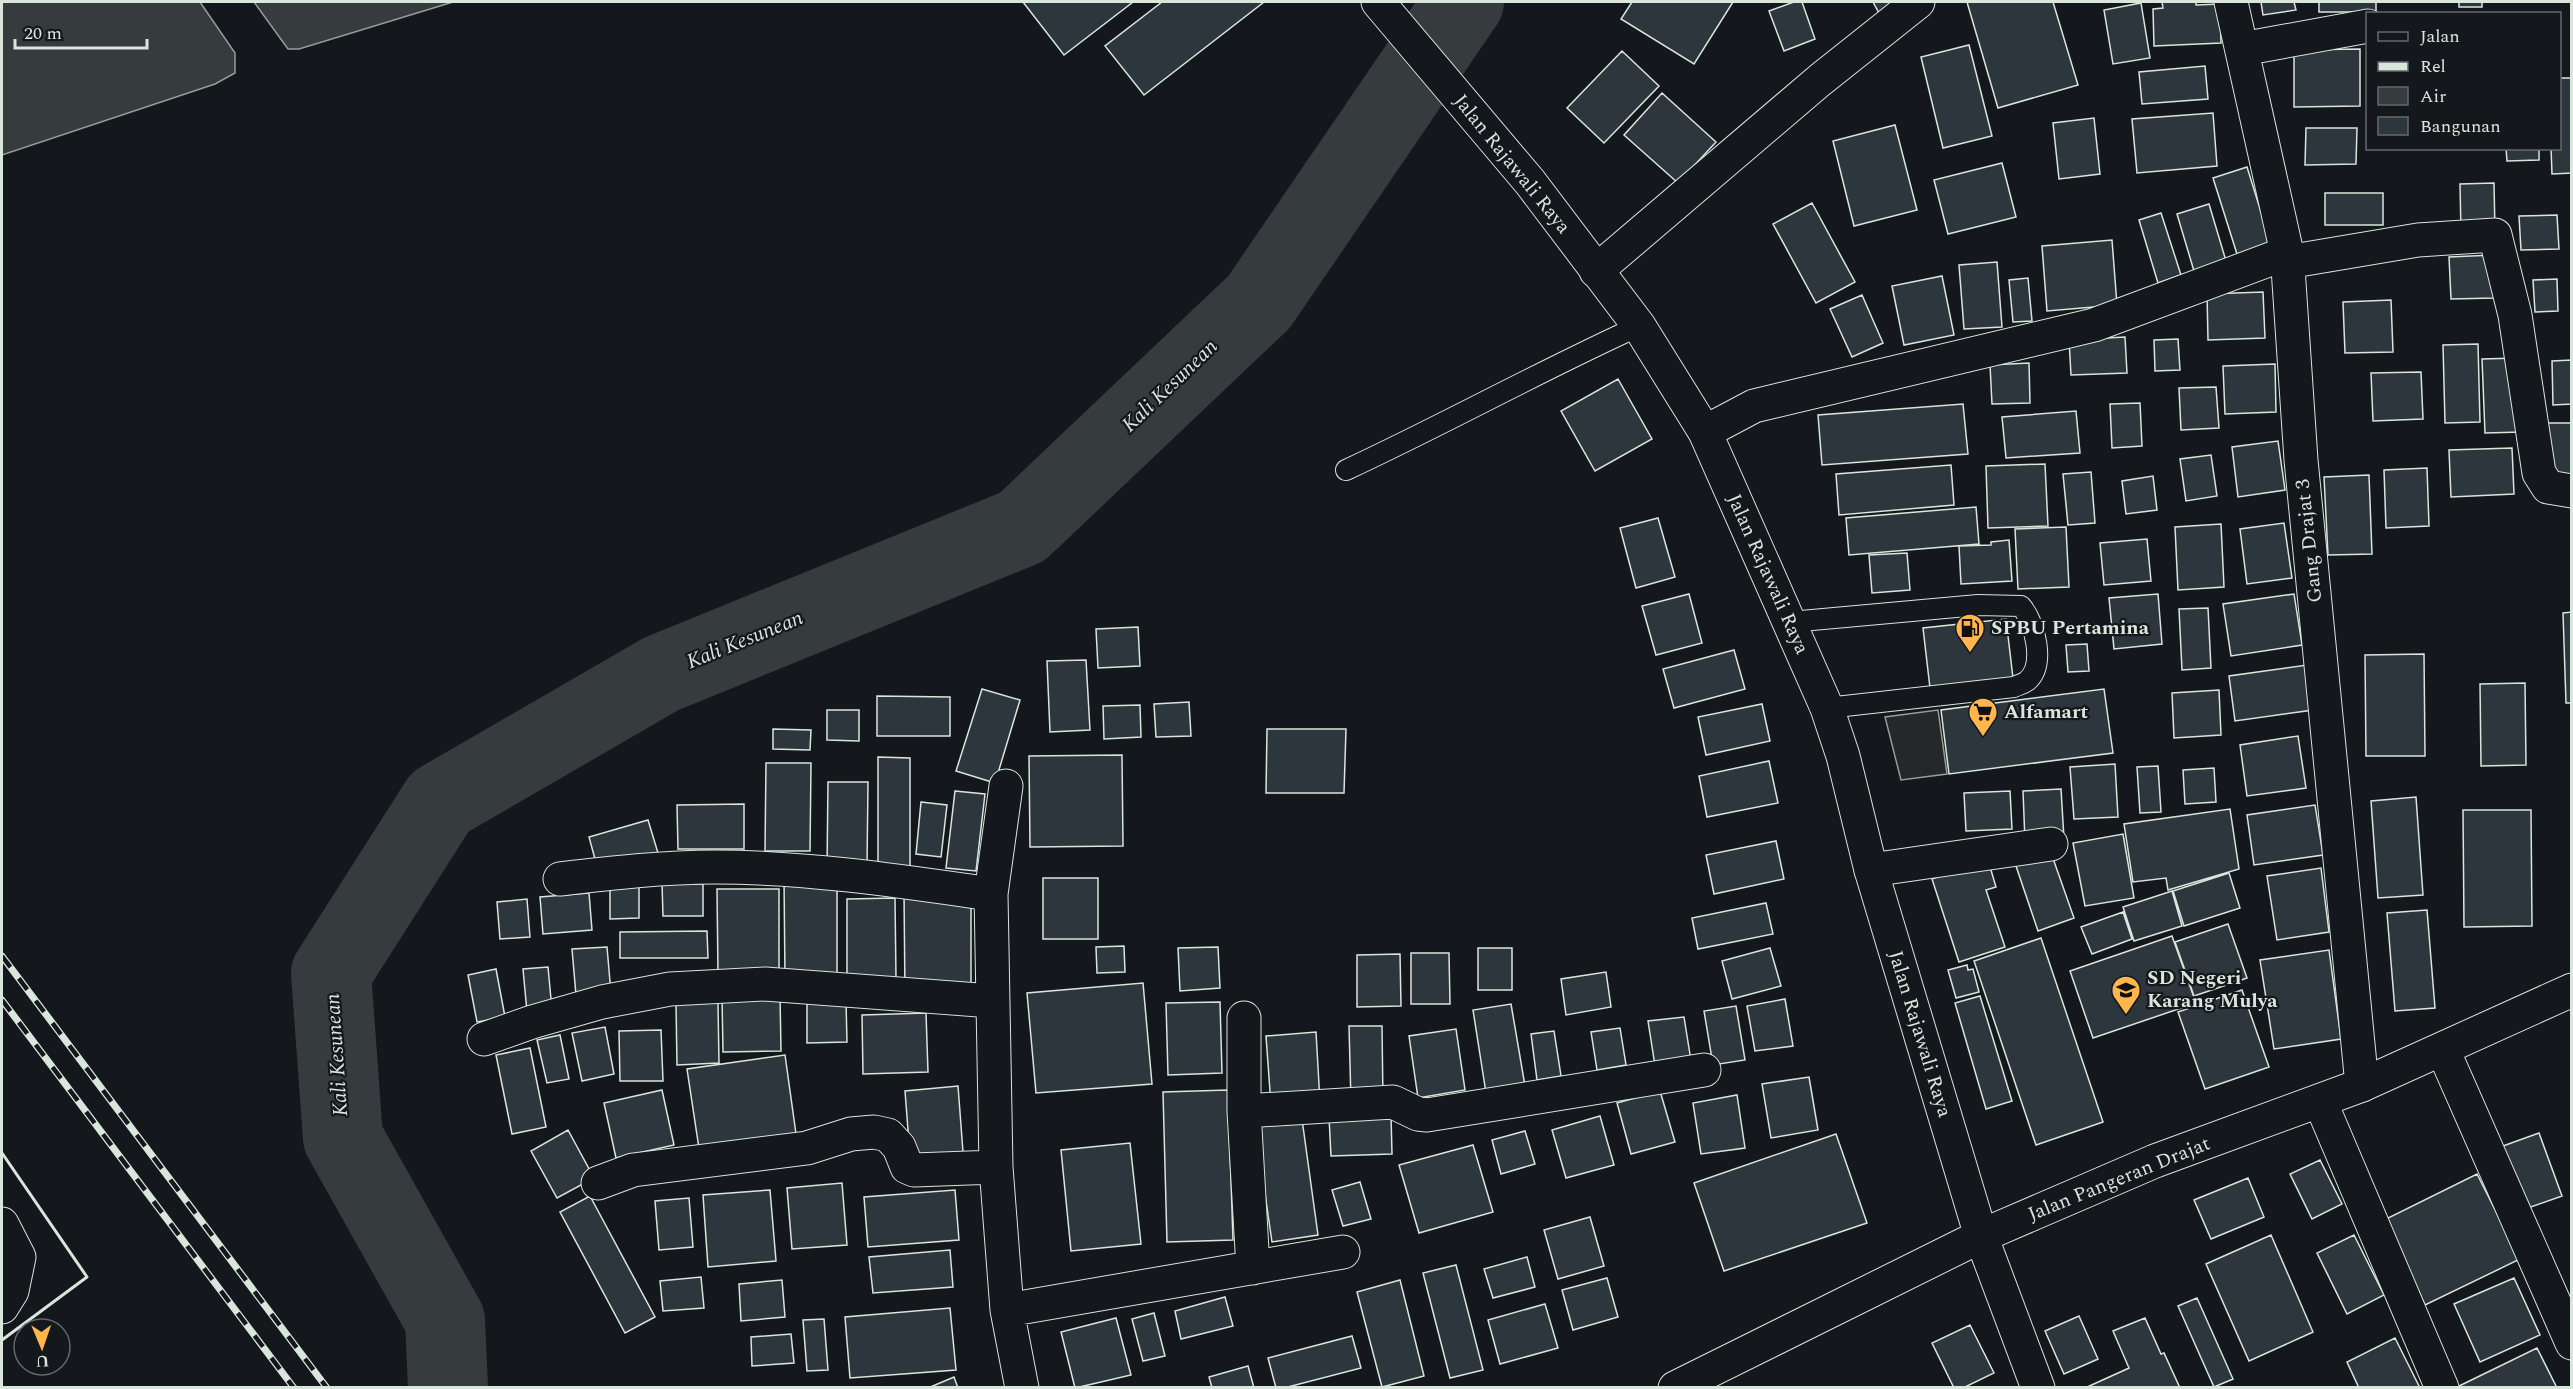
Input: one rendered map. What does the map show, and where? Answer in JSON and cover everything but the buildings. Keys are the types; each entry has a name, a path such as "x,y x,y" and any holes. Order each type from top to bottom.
{"street":[{"name":"Jalan Rajawali Raya","path":"1378,2 1530,182 1639,326 1705,432 1827,708 1843,756 1871,870 1981,1236 2038,1388"},
{"path":"1596,271 1811,87 1918,2"},
{"name":"Gang Drajat 3","path":"2231,2 2287,257 2301,460 2362,1085"},
{"path":"2242,49 2366,26"},
{"path":"1705,432 1754,406 2094,325 2287,257 2418,240 2495,235 2515,315 2539,473 2548,487 2571,491"},
{"path":"1006,786 991,894 992,1001 997,1089 996,1167 1007,1310 1023,1388"},
{"path":"1871,870 2051,844"},
{"path":"560,879 610,873 715,867 810,872 991,894"},
{"path":"484,1039 532,1022 602,1002 670,989 765,984 992,1001"},
{"name":"Jalan Pangeran Drajat","path":"1690,1384 1981,1236 2156,1161 2362,1085 2571,990"},
{"path":"1244,1018 1244,1110 1253,1268"},
{"path":"2443,1050 2571,1343"},
{"path":"1244,1110 1393,1102 1418,1114 1427,1115 1704,1070"},
{"path":"2320,1101 2442,1388"},
{"path":"598,1183 633,1170 807,1148 851,1134 874,1132 888,1135 899,1147 907,1167 914,1170 996,1167"},
{"path":"2,1224 19,1257 12,1291 2,1307"},
{"path":"1007,1310 1343,1252"}],"lane":[{"path":"1346,470 1436,428 1560,362 1639,326"},
{"path":"1790,622 2004,604 2021,606 2032,623 2037,659 2027,681 2014,687 1827,708"}],"shaded area":[{"path":"1938,710 1947,774 1901,780 1885,717"}],"water":[{"path":"2,2 200,2 235,53 235,73 215,84 2,155"},
{"path":"254,2 453,2 299,49 288,49"}],"waterway":[{"name":"Kali Kesunean","path":"448,1388 445,1320 343,1138 331,973 440,802 661,674 1022,527 1259,302 1464,2"}],"railway":[{"path":"2,956 327,1388"},
{"path":"2,1000 294,1388"}],"wall":[{"path":"2,1153 87,1277 2,1340"}],"place":[{"name":"SPBU Pertamina","path":"1970,654"},
{"name":"Alfamart","path":"1983,738"},
{"name":"SD Negeri Karang Mulya","path":"2126,1016"}]}
